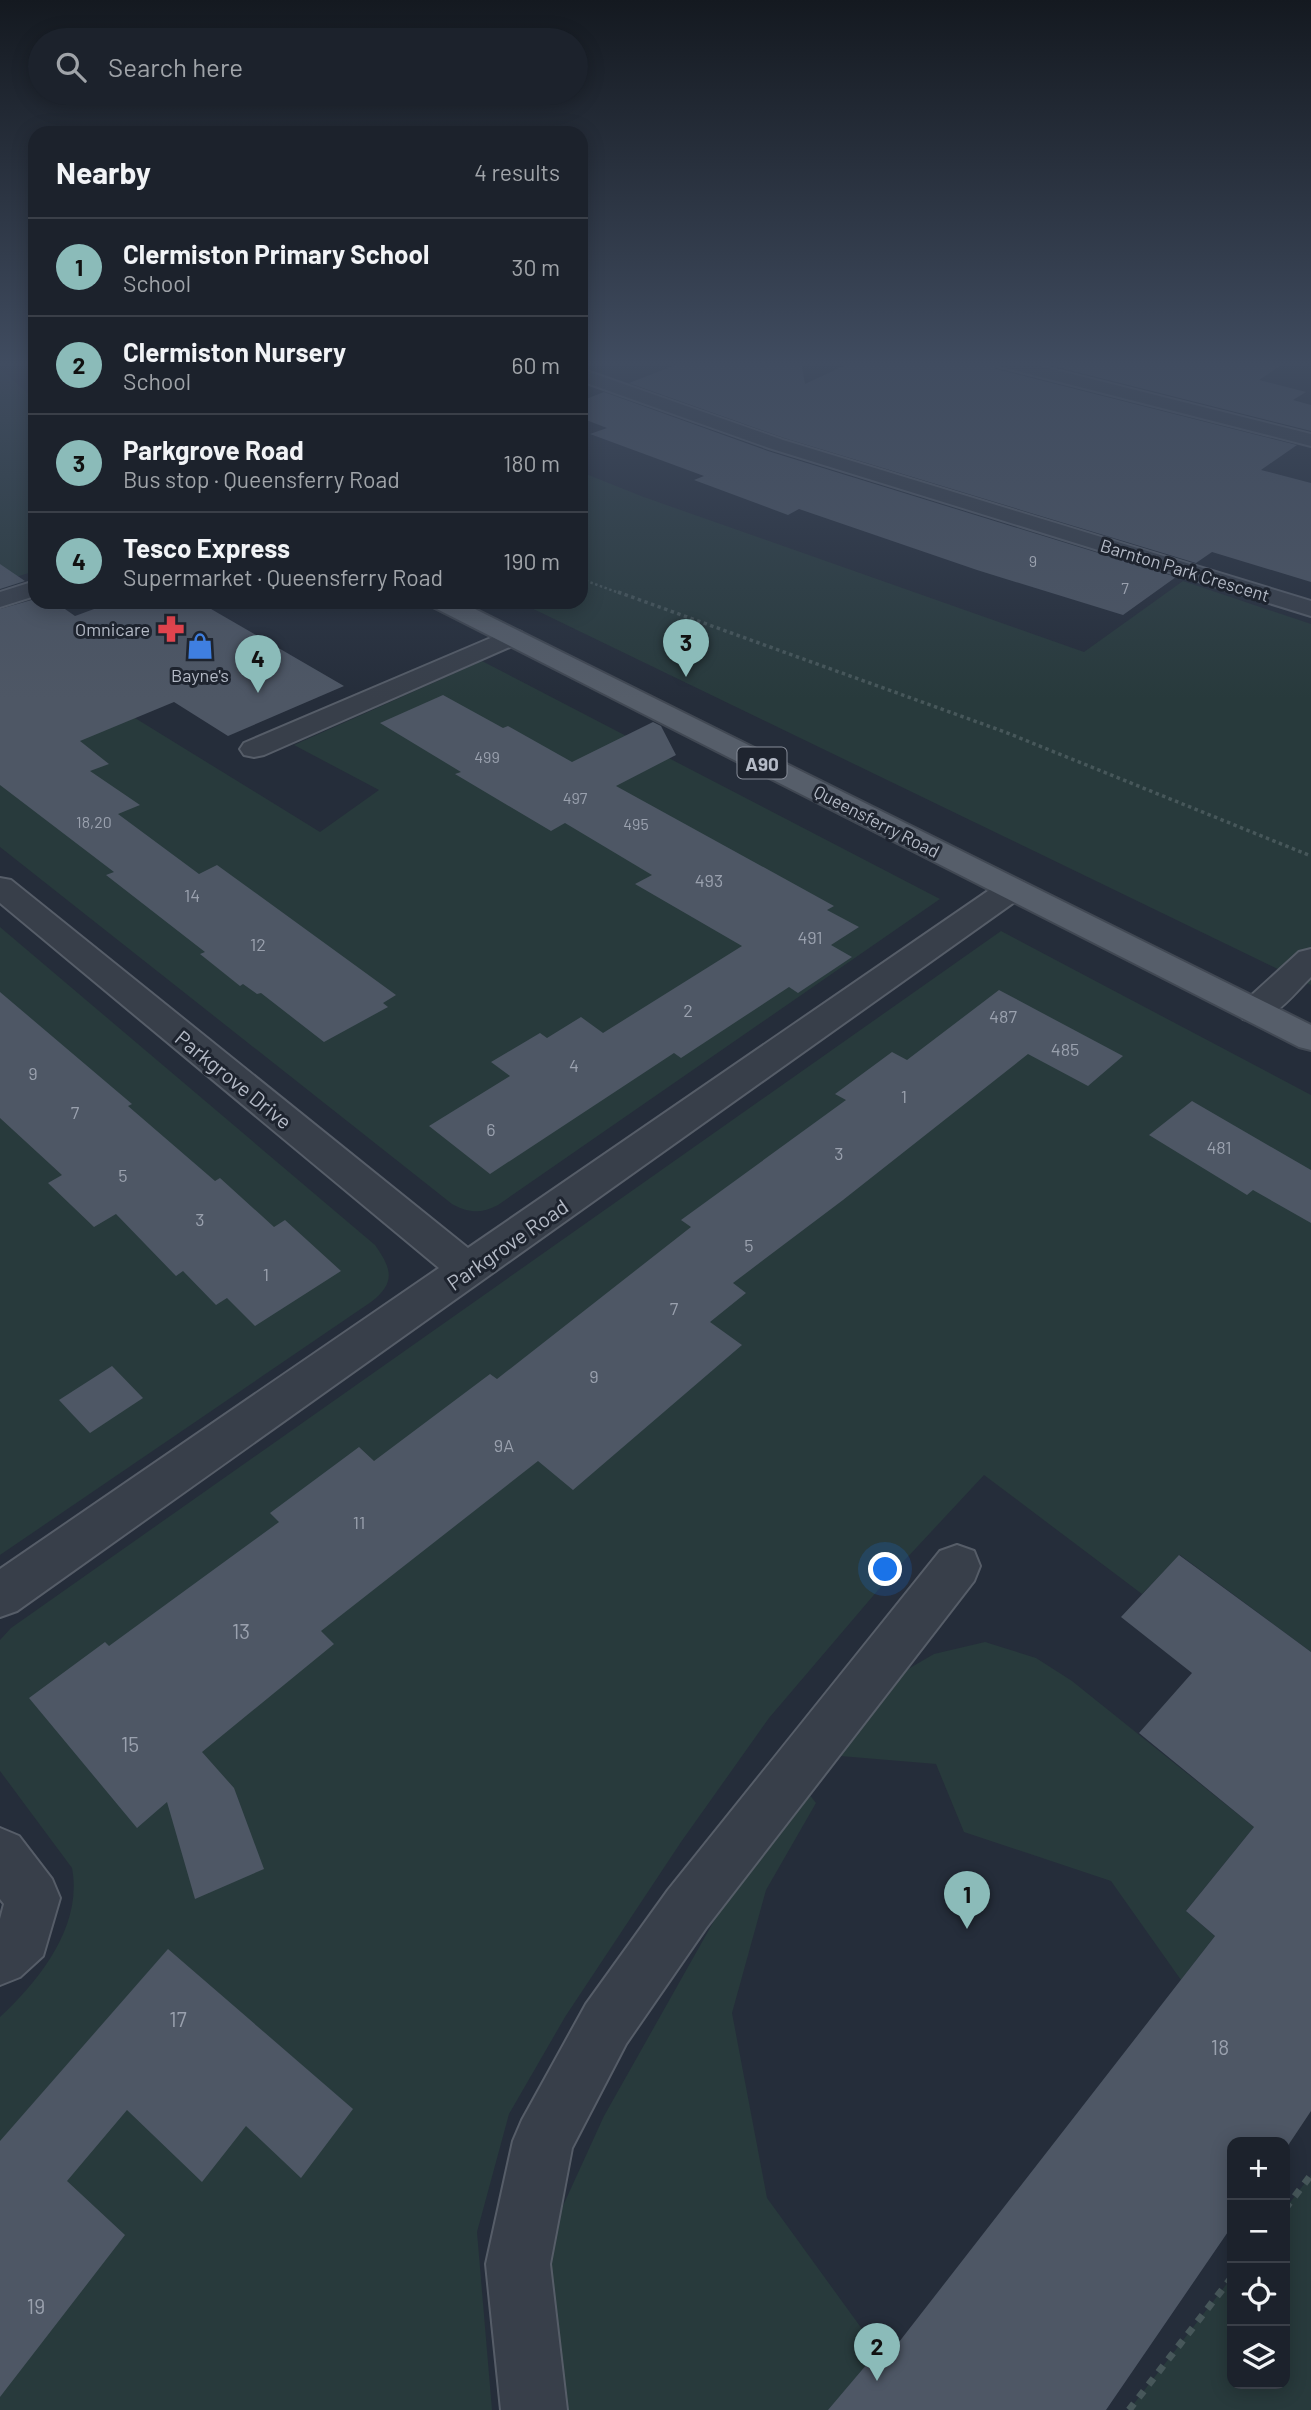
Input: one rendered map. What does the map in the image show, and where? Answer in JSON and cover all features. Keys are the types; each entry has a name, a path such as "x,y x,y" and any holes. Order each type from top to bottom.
{"main road":[{"name":"Queensferry Road","path":"456,609 1311,1039"}],"street":[{"name":"Barnton Park Crescent","path":"875,474 1311,609"},
{"path":"0,600 28,590"},
{"path":"254,749 512,637"},
{"name":"Parkgrove Drive","path":"0,887 469,1271"},
{"name":"Parkgrove Road","path":"0,1596 469,1271 1012,889"},
{"path":"1255,1011 1311,960"},
{"path":"534,2410 519,2264 543,2141 606,2024 687,1909 957,1566"},
{"path":"0,1855 33,1898 23,1936 0,1957"}],"path":[{"path":"588,582 1005,732 1311,856"},
{"path":"1290,2202 1311,2175"},
{"path":"1129,2410 1227,2283"}],"shaded area":[{"path":"0,474 28,474 28,573 0,582"},
{"path":"588,475 641,496 1084,652 1183,581 1311,624 1311,985 533,609 588,609"},
{"path":"0,625 135,718 320,832 379,790 294,745 482,661 940,899 498,1205 480,1211 464,1209 452,1204 0,847"},
{"path":"0,927 375,1245 385,1261 389,1275 385,1288 371,1302 0,1555"},
{"path":"1001,931 1311,1095 1311,1652 1180,1555 1142,1594 984,1475 890,1576 769,1718 681,1842 565,2017 509,2114 477,2232 492,2410 0,2410 0,2017 30,1986 55,1950 65,1930 74,1889 72,1868 0,1771 0,1640 11,1628"},
{"path":"985,1642 1036,1658 1072,1681 1254,1827 1186,1911 1215,1936 1181,1980 1111,1881 964,1832 936,1764 840,1756 848,1734 884,1683 934,1654"},
{"path":"805,1789 816,1803 766,1890 732,2013 767,2198 878,2351 829,2410 559,2410 541,2254 604,2116 728,1896"},
{"path":"1311,2175 1311,2410 1129,2410 1227,2283 1227,2389 1290,2389 1290,2202"}],"building":[{"path":"700,474 844,474 1176,577 1123,615 977,570 799,509 788,515 694,480 704,476"},
{"path":"904,474 1278,474 1311,483 1311,582 1212,552 1196,563"},
{"path":"0,564 25,581 0,589"},
{"path":"28,601 28,609 65,609 75,616 94,609 211,609 344,686 228,736 174,702 80,741 109,764 90,771 140,805 118,814 199,874 217,865 396,995 383,1003 388,1007 324,1042 261,993 257,994 243,984 240,986 200,954 205,952 106,875 114,872 0,785 0,609"},
{"path":"443,695 503,728 508,726 572,762 653,722 661,726 676,755 616,786 834,906 827,910 859,927 831,945 852,957 798,993 789,987 681,1058 674,1053 490,1174 429,1126 510,1076 491,1062 540,1033 547,1038 581,1017 603,1033 742,946 635,884 652,875 565,823 551,831 455,774 461,772 380,723"},
{"path":"999,990 1123,1056 1088,1086 1028,1054 733,1283 746,1293 710,1322 742,1345 573,1490 538,1461 321,1631 334,1644 202,1752 234,1788 264,1869 195,1899 167,1802 137,1828 29,1698 105,1642 109,1646 279,1522 270,1513 359,1447 374,1461 490,1374 497,1379 691,1227 681,1220 846,1100 835,1094 892,1052 907,1060"},
{"path":"0,992 132,1104 128,1106 215,1181 220,1178 274,1227 285,1220 341,1271 255,1326 227,1298 216,1305 183,1271 176,1276 116,1214 94,1227 48,1183 62,1175 0,1118"},
{"path":"1192,1101 1311,1170 1311,1223 1253,1190 1247,1195 1149,1135"},
{"path":"112,1366 143,1398 90,1433 59,1400"},
{"path":"1179,1555 1311,1652 1311,2111 1290,2142 1290,2137 1227,2137 1227,2233 1106,2410 828,2410 878,2351 885,2360 1215,1936 1186,1911 1254,1827 1139,1733 1192,1673 1121,1617"},
{"path":"168,1949 353,2109 301,2178 246,2126 202,2182 127,2110 67,2181 125,2235 0,2397 0,2141"}],"place":[{"name":"Omnicare","path":"171,629"},
{"name":"Bayne's","path":"200,646"},
{"name":"Parkgrove Road","path":"686,677"},
{"name":"Tesco Express","path":"258,693"},
{"name":"Clermiston Primary School","path":"967,1929"},
{"name":"Clermiston Nursery","path":"877,2381"}]}
